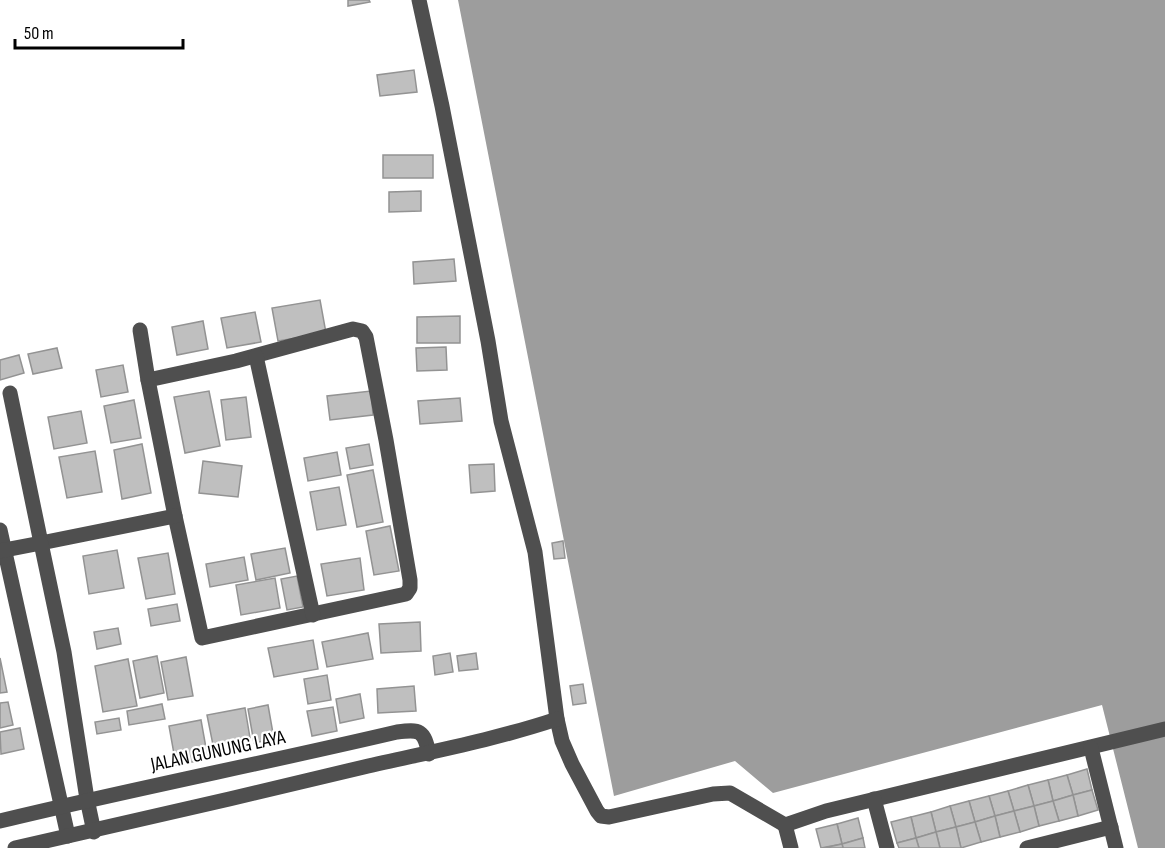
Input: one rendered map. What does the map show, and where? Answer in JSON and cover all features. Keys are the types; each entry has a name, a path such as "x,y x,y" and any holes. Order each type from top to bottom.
{"street":[{"path":"419,0 488,341 501,422 535,552 557,719 562,741 572,764 601,816 609,817 713,794 730,793 785,825 791,848"},
{"path":"140,330 148,380 175,516 202,638 406,594 410,588 410,580 366,337 362,331 353,329 256,356 148,380"},
{"path":"256,356 313,615"},
{"path":"10,393 64,652 87,803 93,827"},
{"path":"2,551 175,516"},
{"path":"0,530 2,551 67,832"},
{"name":"JALAN GUNUNG LAYA","path":"15,848 67,832 371,766 427,746 526,729 557,719"},
{"name":"JALAN GUNUNG LAYA","path":"0,821 62,809 397,732 416,729 427,746"},
{"path":"785,825 826,811 873,799 1165,729"},
{"path":"1091,748 1116,848"},
{"path":"873,799 887,848"},
{"path":"1027,848 1111,827"}],"shaded area":[{"path":"458,0 1165,0 1165,848 1138,848 1102,705 773,793 735,761 614,796"}],"building":[{"path":"348,0 369,0 370,2 348,6"},
{"path":"414,70 417,92 380,96 377,75"},
{"path":"383,155 433,155 433,178 383,178"},
{"path":"421,191 421,211 389,212 389,192"},
{"path":"454,259 456,281 414,284 413,262"},
{"path":"320,300 326,333 278,341 272,308"},
{"path":"255,312 261,342 227,348 221,318"},
{"path":"460,316 460,343 417,343 417,317"},
{"path":"203,321 208,349 177,355 172,327"},
{"path":"446,347 447,370 417,371 416,348"},
{"path":"57,348 62,368 33,374 28,354"},
{"path":"19,355 24,373 0,380 0,360"},
{"path":"123,365 128,392 101,397 96,370"},
{"path":"209,391 220,446 185,453 174,397"},
{"path":"371,391 373,415 330,420 327,396"},
{"path":"246,397 251,437 226,440 221,400"},
{"path":"460,398 462,421 420,424 418,401"},
{"path":"134,400 141,438 111,443 104,406"},
{"path":"81,411 87,443 54,449 48,417"},
{"path":"142,444 151,493 122,499 114,450"},
{"path":"369,444 373,465 350,469 346,448"},
{"path":"95,451 102,492 67,498 59,457"},
{"path":"337,452 341,475 308,481 304,458"},
{"path":"203,461 242,466 238,497 199,493"},
{"path":"494,464 495,491 471,493 469,465"},
{"path":"373,470 383,522 357,527 347,475"},
{"path":"339,487 346,525 317,530 310,492"},
{"path":"390,526 399,571 374,575 366,531"},
{"path":"563,541 565,558 554,559 552,543"},
{"path":"285,548 290,573 256,580 251,554"},
{"path":"117,550 124,588 89,594 83,556"},
{"path":"168,553 175,594 146,599 138,558"},
{"path":"244,557 248,580 210,587 206,564"},
{"path":"360,558 364,590 327,596 321,564"},
{"path":"297,576 303,607 287,610 281,579"},
{"path":"275,578 280,608 241,615 236,585"},
{"path":"177,604 180,621 151,626 148,609"},
{"path":"420,622 421,651 381,653 379,624"},
{"path":"118,628 121,644 97,649 94,632"},
{"path":"368,633 373,659 327,667 322,642"},
{"path":"313,640 318,669 274,677 268,648"},
{"path":"450,653 453,672 435,675 433,656"},
{"path":"476,653 478,669 459,671 457,656"},
{"path":"157,656 164,693 140,698 133,661"},
{"path":"186,657 193,696 168,700 161,662"},
{"path":"0,658 7,692 0,693"},
{"path":"128,659 137,706 103,712 95,666"},
{"path":"327,675 331,700 308,704 304,679"},
{"path":"583,684 586,703 573,705 570,686"},
{"path":"414,686 416,711 378,713 377,689"},
{"path":"360,694 364,718 340,723 336,699"},
{"path":"8,702 13,725 0,728 0,703"},
{"path":"162,704 165,719 129,725 127,711"},
{"path":"268,705 274,739 254,743 248,709"},
{"path":"333,707 337,731 312,736 307,711"},
{"path":"245,708 250,738 213,745 207,715"},
{"path":"119,718 121,730 97,734 95,722"},
{"path":"201,720 208,759 176,765 169,726"},
{"path":"20,728 24,749 1,754 0,732"},
{"path":"1087,769 1092,790 1073,795 1067,775"},
{"path":"1067,775 1073,795 1053,801 1048,780"},
{"path":"1048,780 1053,801 1034,806 1028,785"},
{"path":"1028,785 1034,806 1014,811 1008,791"},
{"path":"1092,790 1098,810 1078,816 1073,795"},
{"path":"1008,791 1014,811 995,816 989,796"},
{"path":"1073,795 1078,816 1059,821 1053,801"},
{"path":"989,796 995,816 975,822 969,801"},
{"path":"969,801 975,822 956,827 950,806"},
{"path":"1053,801 1059,821 1039,826 1034,806"},
{"path":"950,806 956,827 936,832 931,812"},
{"path":"1034,806 1039,826 1020,832 1014,811"},
{"path":"1014,811 1020,832 1000,837 995,816"},
{"path":"931,812 936,832 916,838 911,817"},
{"path":"995,816 1000,837 981,842 975,822"},
{"path":"911,817 916,838 897,843 891,822"},
{"path":"858,818 863,838 842,844 837,824"},
{"path":"975,822 981,842 961,848 956,827"},
{"path":"837,824 842,844 821,848 816,829"},
{"path":"956,827 961,848 940,848 936,832"},
{"path":"936,832 940,848 919,848 916,838"},
{"path":"863,838 865,848 843,848 842,844"},
{"path":"916,838 919,848 899,848 897,843"},
{"path":"842,844 843,848 824,848"}]}
